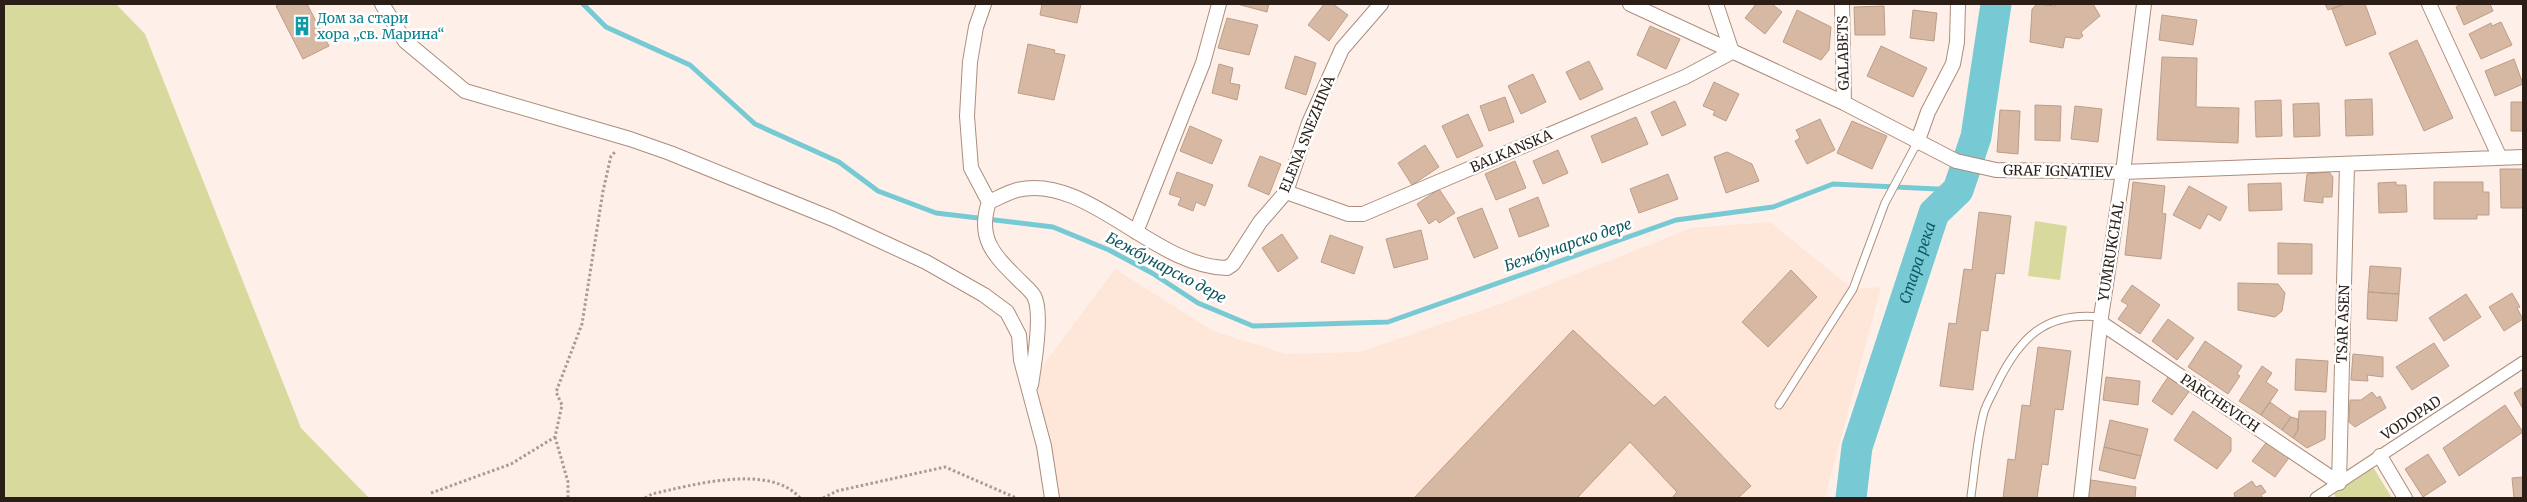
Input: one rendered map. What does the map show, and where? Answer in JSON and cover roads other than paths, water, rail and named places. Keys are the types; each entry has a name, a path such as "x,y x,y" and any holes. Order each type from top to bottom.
{"street":[{"path":"382,4 404,41 465,91 630,139 833,219 926,262 984,295 1007,312 1015,328 1030,388 1034,414 1044,446 1052,498"},
{"path":"984,4 976,28 970,62 967,116 971,168 987,207 984,234 1000,260 1035,297 1038,340 1030,388"},
{"path":"987,207 1017,190 1055,191 1078,199 1136,232 1203,63 1219,4"},
{"name":"ELENA SNEZHINA","path":"1136,232 1164,250 1193,261 1219,268 1227,268 1233,264 1260,222 1286,192 1309,123 1342,49 1381,4"},
{"name":"GRAF IGNATIEV","path":"1630,4 1844,103 1917,143 1956,161 1996,170 2123,172 2523,157"},
{"path":"1716,4 1732,52"},
{"name":"GALABETS","path":"1842,4 1844,103"},
{"path":"1917,143 1928,112 1953,64 1957,42 1958,4"},
{"name":"YUMRUKCHAL","path":"2081,498 2101,320 2123,172 2144,4"},
{"path":"2429,4 2500,158"},
{"name":"BALKANSKA","path":"1286,192 1348,214 1363,214 1685,77 1732,52"},
{"name":"TSAR ASEN","path":"2339,483 2347,165"},
{"name":"PARCHEVICH","path":"2101,320 2339,483"},
{"name":"VODOPAD","path":"2316,498 2523,362"},
{"path":"2380,456 2405,498"}],"lane":[{"path":"1779,405 1853,289 1885,203 1917,143"},
{"path":"1971,496 1984,411 2008,363 2034,331 2061,319 2083,315 2101,320"}],"waterway":[{"name":"Бежбунарско дере","path":"583,4 606,27 690,65 755,124 839,162 878,191 936,213 1053,227 1109,250 1152,273 1198,303 1253,326 1388,322 1676,220 1773,207 1833,184 1958,190"},
{"name":"Стара река","path":"1851,498 1857,447 1934,213 1958,190 1976,137 1996,4"}],"place":[{"name":"Дом за стари хора „св. Марина“","path":"302,26"}]}
